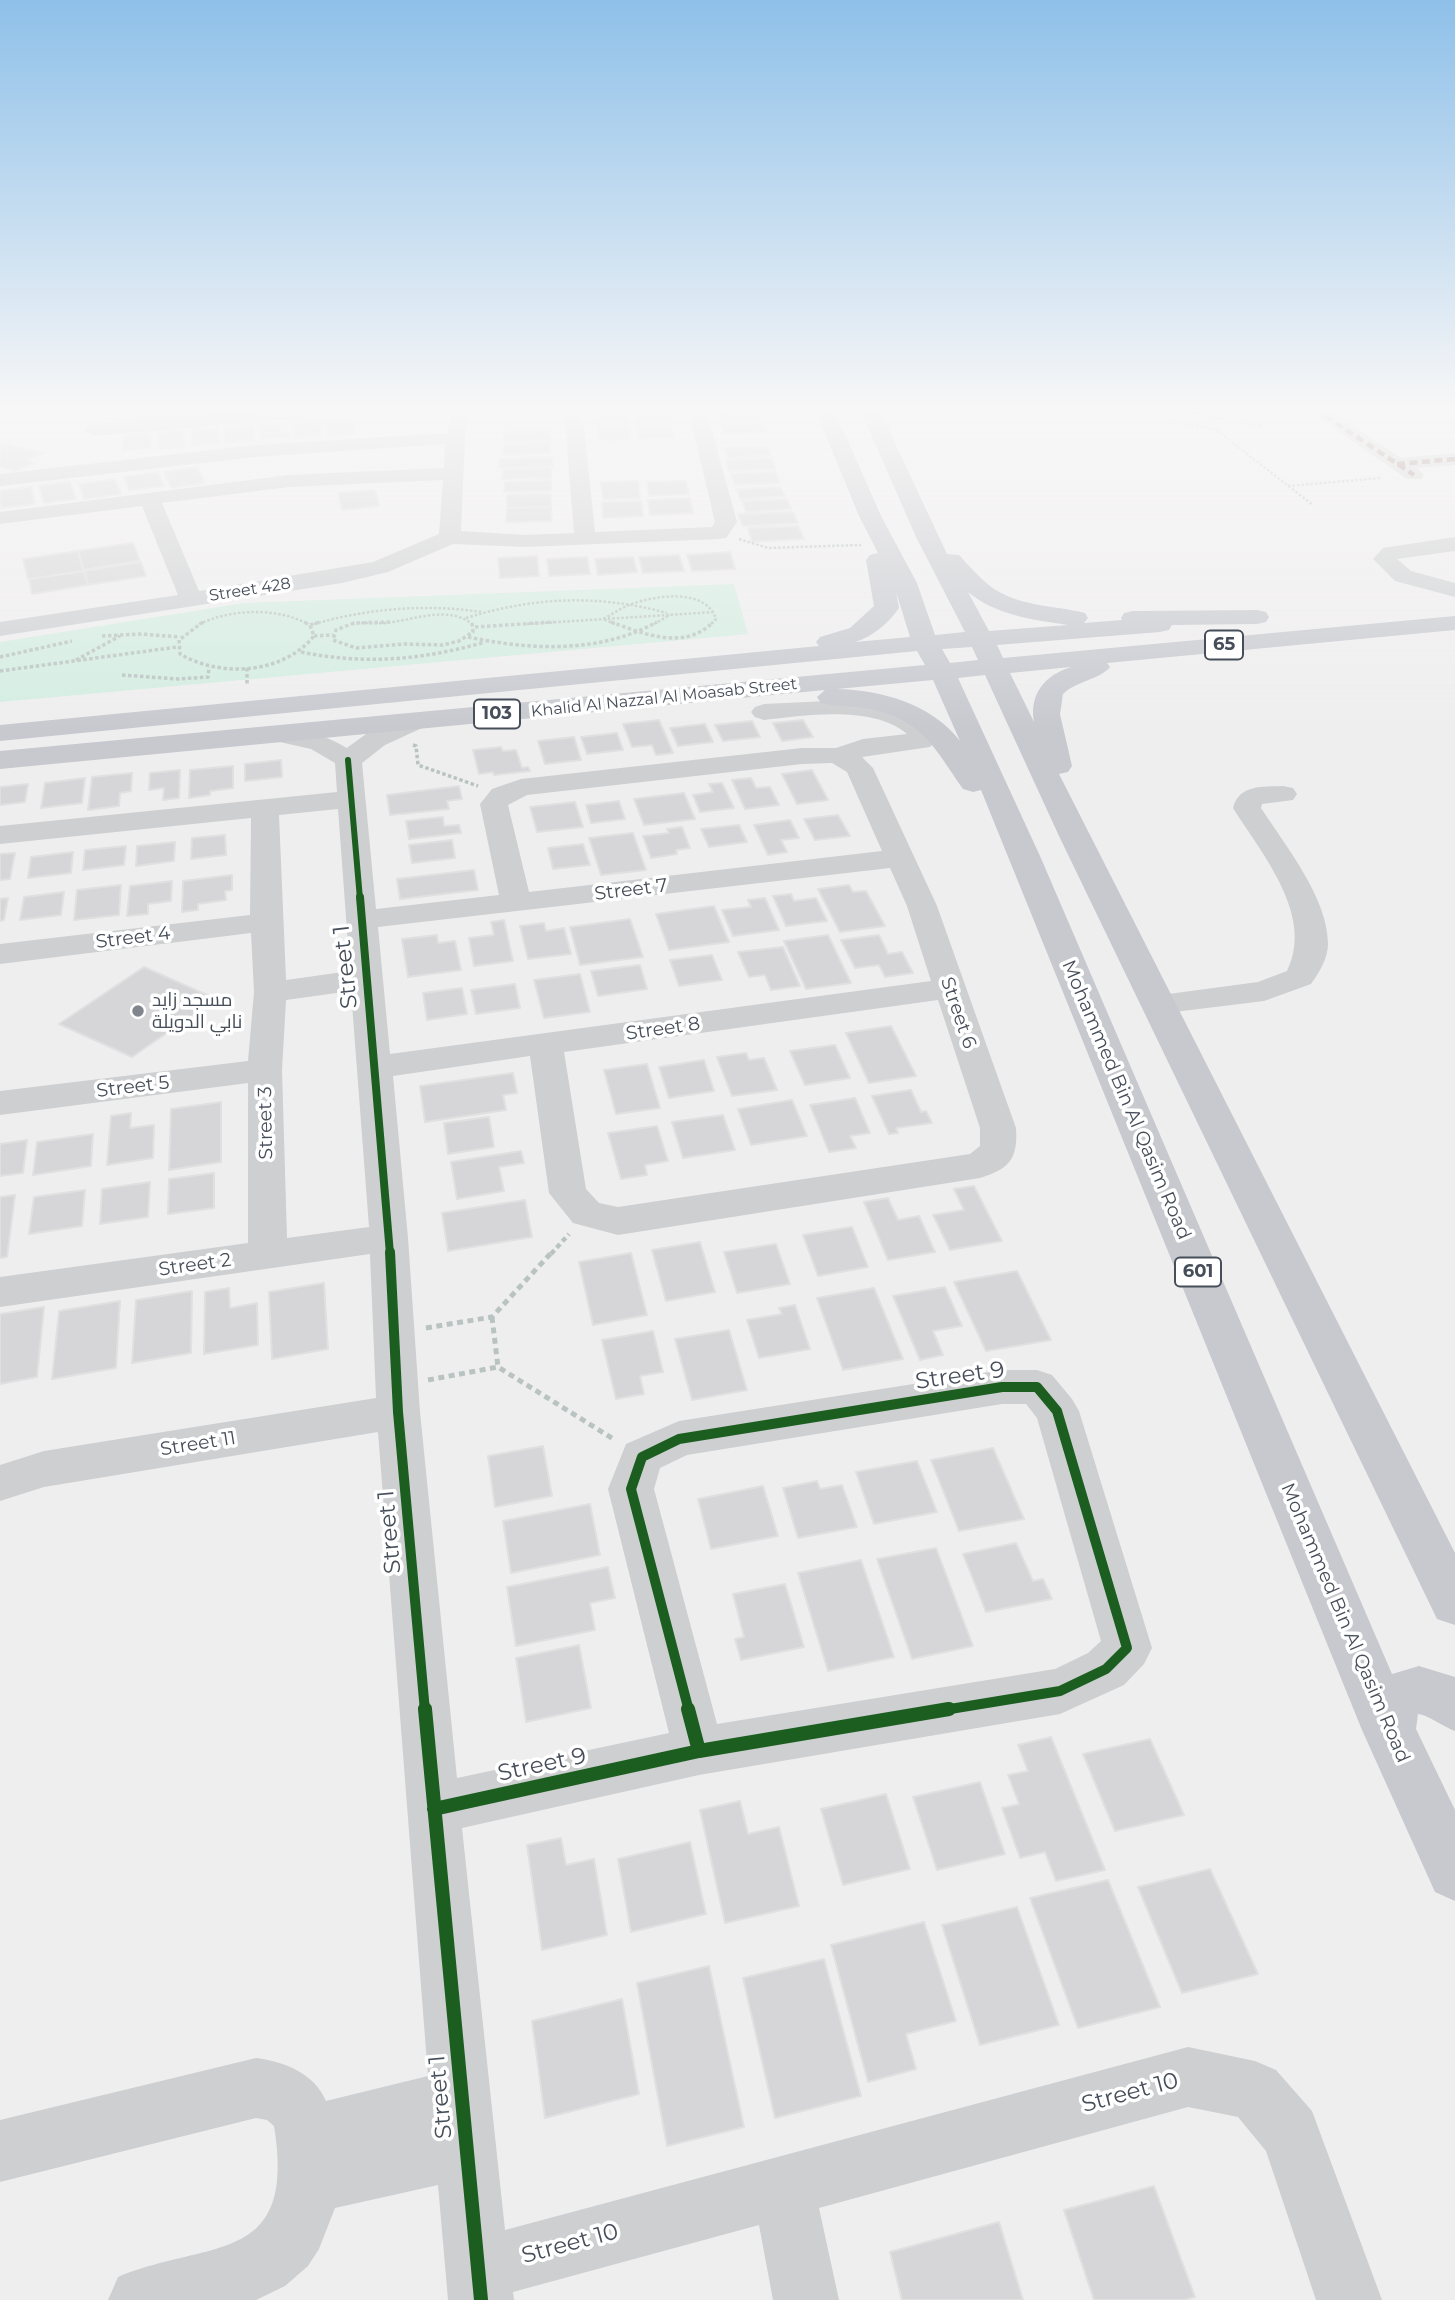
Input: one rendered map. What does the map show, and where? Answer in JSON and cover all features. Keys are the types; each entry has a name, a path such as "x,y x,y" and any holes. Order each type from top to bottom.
{"main road":[{"name":"Mohammed Bin Al Qasim Road","path":"869,516 905,583 956,650 1066,820 1455,1603"},
{"name":"Mohammed Bin Al Qasim Road","path":"918,516 927,537 956,650 1025,856 1389,1730 1455,1872"},
{"path":"875,532 908,550 956,650 1193,632 1256,617"},
{"path":"674,667 826,643 859,633 887,608 875,532"},
{"path":"927,537 985,594 1011,605 1050,615 1082,619 1256,617"},
{"path":"1415,602 1455,598"},
{"name":"65","path":"1256,617 1283,614"},
{"name":"65","path":"956,650 1273,640 1455,623"},
{"path":"1066,820 1044,705 1051,688 1070,674 1099,666 1273,640"},
{"name":"Khalid Al Nazzal Al Moasab Street","path":"0,733 674,667 956,650"},
{"name":"Khalid Al Nazzal Al Moasab Street","path":"0,760 604,703 956,650"},
{"path":"604,703 844,696 883,704 934,728 1025,856"},
{"path":"1389,1730 1394,1697 1412,1689 1429,1690 1446,1698 1455,1707"}],"street":[{"path":"157,516 196,608"},
{"path":"451,516 450,537 525,541 718,533 726,522 725,516"},
{"path":"583,516 585,538"},
{"path":"1428,547 1421,530 1455,524"},
{"name":"Street 428","path":"3,628 196,608 380,566 450,537"},
{"path":"1455,544 1391,553 1384,559 1403,576 1455,590"},
{"path":"0,602 3,628"},
{"path":"516,903 494,804 502,795 521,787 802,756 838,756 857,748 921,741 926,737 898,719 870,710 824,708 764,712"},
{"path":"0,835 265,809 358,766 413,722"},
{"path":"280,734 320,743 358,766"},
{"name":"Street 6","path":"587,1214 618,1221 980,1165 999,1150 998,1128 922,906 859,768 852,760 838,756"},
{"name":"Street 1","path":"358,766 361,920 389,1238 397,1399 480,2285"},
{"path":"1157,1004 1264,991 1300,977 1309,959 1312,943 1307,908 1247,808 1249,800 1255,796 1283,794"},
{"name":"Street 3","path":"265,809 270,992 265,1070 268,1254"},
{"name":"Street 7","path":"361,920 901,858"},
{"name":"Street 4","path":"0,954 266,922"},
{"path":"270,992 366,979"},
{"name":"Street 8","path":"376,1067 546,1046 950,988"},
{"path":"546,1046 568,1194 587,1214"},
{"name":"Street 5","path":"0,1103 265,1070"},
{"name":"Street 2","path":"0,1292 389,1238"},
{"name":"Street 9","path":"434,1809 699,1751 1060,1691 1106,1670 1127,1648 1057,1411 1037,1387 1002,1387 679,1439 642,1457"},
{"name":"Street 11","path":"0,1483 44,1469 397,1399"},
{"path":"642,1457 631,1489 699,1751"},
{"name":"Street 10","path":"480,2285 783,2187 1188,2077 1255,2091 1290,2133 1349,2300"},
{"path":"0,2151 256,2088 272,2090 296,2106 307,2160 304,2208 294,2231 279,2251 260,2266 238,2275 141,2300"},
{"path":"307,2160 463,2124"},
{"path":"783,2187 806,2300"}],"path":[{"path":"718,533 768,548 875,532"},
{"path":"680,597 708,605 715,612 716,619 711,626 685,636 650,637 603,619 632,604 654,598 680,597"},
{"path":"558,600 632,604 671,615 637,632 564,646 537,647 468,637 444,645 397,644 356,648 339,645 333,640 336,630 354,623 386,623 412,616 453,615 466,618 484,612 558,600"},
{"path":"94,637 125,634 181,637 208,620 235,613 261,611 291,615 310,625 384,608 436,606 484,612"},
{"path":"196,608 208,620"},
{"path":"466,618 475,627 715,612"},
{"path":"177,648 186,660 209,667 247,668 277,662 301,652 314,636 310,625"},
{"path":"468,637 475,627"},
{"path":"74,661 140,628"},
{"path":"314,636 333,635"},
{"path":"177,648 181,637"},
{"path":"0,657 82,639"},
{"path":"301,652 351,661 398,660 437,656 486,641"},
{"path":"0,671 177,648"},
{"path":"122,675 178,679 208,677 209,667"},
{"path":"247,668 247,685"},
{"path":"358,766 416,746 418,765 502,795"},
{"path":"394,1333 492,1317 587,1214"},
{"path":"492,1317 498,1367"},
{"path":"397,1399 498,1367 642,1457"}],"green space":[{"path":"734,584 748,634 0,702 0,642 244,603"}],"building":[{"path":"506,516 552,516 552,521 506,522"},
{"path":"739,516 795,516 798,523 743,526"},
{"path":"798,526 804,539 752,542 748,528"},
{"path":"133,543 140,561 83,570 78,551"},
{"path":"78,551 84,571 28,579 23,559"},
{"path":"730,552 735,569 692,571 687,555"},
{"path":"679,555 684,571 643,573 639,557"},
{"path":"537,556 539,576 500,578 498,558"},
{"path":"587,557 590,574 549,576 547,559"},
{"path":"633,557 637,572 598,575 595,559"},
{"path":"141,562 146,576 88,585 84,571"},
{"path":"84,571 88,585 32,594 29,579"},
{"path":"659,720 673,753 656,755 652,745 632,747 623,724"},
{"path":"803,720 813,737 782,741 773,723"},
{"path":"752,721 760,737 723,741 715,725"},
{"path":"705,724 713,742 678,746 670,728"},
{"path":"617,733 623,750 587,754 581,737"},
{"path":"574,737 581,760 545,764 538,741"},
{"path":"501,747 503,751 516,750 522,768 528,767 530,771 479,774 473,750"},
{"path":"281,760 282,777 245,781 245,764"},
{"path":"233,766 233,788 210,791 210,795 189,798 190,770"},
{"path":"180,770 179,798 163,800 164,788 149,790 150,773"},
{"path":"812,770 828,800 797,804 782,774"},
{"path":"132,773 131,791 120,793 119,806 88,810 92,777"},
{"path":"85,778 82,803 41,808 45,783"},
{"path":"751,778 756,788 770,787 779,805 745,809 732,780"},
{"path":"722,783 734,808 700,812 693,795 713,792 709,784"},
{"path":"28,784 25,802 0,805 0,787"},
{"path":"459,786 462,799 447,801 449,809 390,815 387,795"},
{"path":"684,793 695,819 644,825 634,799"},
{"path":"619,801 625,819 591,823 586,805"},
{"path":"575,802 583,827 537,832 530,807"},
{"path":"838,815 850,836 815,840 804,819"},
{"path":"443,817 444,826 459,825 461,833 409,839 406,821"},
{"path":"790,820 799,838 781,840 787,852 768,855 754,825"},
{"path":"739,825 747,842 709,847 701,829"},
{"path":"682,827 690,848 676,850 677,854 651,858 643,836 669,833 667,829"},
{"path":"633,833 646,870 601,875 589,838"},
{"path":"225,835 226,855 191,859 192,838"},
{"path":"452,840 455,858 412,863 409,845"},
{"path":"175,842 174,861 136,866 137,846"},
{"path":"583,844 590,865 553,869 548,848"},
{"path":"126,846 124,865 83,870 85,850"},
{"path":"73,852 71,873 28,878 31,857"},
{"path":"15,853 10,879 0,880 0,854"},
{"path":"474,870 478,890 400,899 397,879"},
{"path":"232,875 232,890 225,891 226,900 198,904 198,910 182,912 183,881"},
{"path":"172,881 171,901 148,904 148,914 127,916 130,886"},
{"path":"121,885 119,915 74,920 77,890"},
{"path":"849,885 853,892 866,891 885,926 840,932 818,889"},
{"path":"64,892 61,915 20,920 24,897"},
{"path":"791,894 794,901 816,898 827,921 786,926 773,896"},
{"path":"8,898 4,920 0,921 0,899"},
{"path":"765,898 779,930 733,936 722,910 751,907 748,900"},
{"path":"714,906 729,942 669,950 656,914"},
{"path":"630,919 643,957 580,965 570,927"},
{"path":"504,920 513,961 474,966 469,938 494,935 491,922"},
{"path":"544,923 546,931 564,928 571,954 528,959 520,926"},
{"path":"437,935 438,943 455,941 461,970 408,977 402,939"},
{"path":"828,935 851,983 806,989 784,941"},
{"path":"879,935 888,954 902,952 913,973 885,977 879,965 855,968 841,940"},
{"path":"783,947 800,986 771,990 765,975 749,977 738,952"},
{"path":"712,955 722,980 679,986 670,960"},
{"path":"640,965 647,989 598,996 591,971"},
{"name":"مسجد زايد نابي الدويلة","path":"144,967 216,999 132,1057 59,1024"},
{"path":"580,974 590,1012 544,1018 534,980"},
{"path":"515,984 520,1008 476,1014 471,990"},
{"path":"462,988 467,1014 427,1020 423,993"},
{"path":"891,1026 916,1076 869,1083 846,1033"},
{"path":"835,1045 850,1078 805,1085 790,1051"},
{"path":"746,1053 749,1060 764,1058 777,1090 732,1096 717,1057"},
{"path":"704,1060 714,1091 669,1098 659,1067"},
{"path":"647,1064 660,1108 616,1114 604,1070"},
{"path":"513,1073 517,1093 503,1095 506,1110 425,1122 420,1086"},
{"path":"911,1090 921,1112 926,1111 932,1123 896,1128 898,1133 889,1134 872,1096"},
{"path":"855,1098 870,1133 850,1136 856,1148 829,1152 810,1105"},
{"path":"792,1100 807,1136 751,1145 738,1109"},
{"path":"221,1102 221,1162 169,1170 171,1109"},
{"path":"131,1113 130,1128 154,1125 153,1158 107,1165 111,1116"},
{"path":"723,1115 735,1150 683,1158 672,1122"},
{"path":"489,1117 494,1147 448,1154 444,1123"},
{"path":"657,1126 668,1161 645,1165 647,1175 621,1179 608,1133"},
{"path":"93,1134 91,1166 33,1175 37,1142"},
{"path":"27,1140 23,1173 0,1176 0,1144"},
{"path":"521,1151 524,1163 499,1167 504,1191 457,1199 451,1162"},
{"path":"214,1173 214,1208 168,1214 169,1179"},
{"path":"150,1182 148,1217 100,1224 102,1189"},
{"path":"974,1186 1002,1241 950,1250 933,1215 964,1210 954,1189"},
{"path":"85,1190 82,1226 29,1234 34,1197"},
{"path":"15,1195 7,1257 0,1258 0,1197"},
{"path":"888,1198 898,1220 919,1216 935,1252 888,1260 864,1202"},
{"path":"525,1200 532,1237 448,1251 442,1213"},
{"path":"852,1227 868,1267 818,1276 803,1235"},
{"path":"700,1242 715,1292 666,1301 652,1250"},
{"path":"776,1244 790,1284 737,1293 724,1252"},
{"path":"631,1253 647,1315 593,1325 579,1262"},
{"path":"1017,1271 1051,1340 986,1351 954,1282"},
{"path":"324,1283 328,1349 272,1359 269,1292"},
{"path":"945,1287 962,1326 933,1331 943,1355 920,1360 893,1296"},
{"path":"229,1288 230,1308 257,1303 258,1345 204,1354 205,1292"},
{"path":"874,1288 903,1359 843,1370 817,1298"},
{"path":"192,1291 191,1353 132,1363 136,1300"},
{"path":"120,1301 116,1368 52,1379 59,1311"},
{"path":"795,1305 810,1349 759,1358 747,1320 782,1314 779,1308"},
{"path":"44,1307 37,1377 0,1384 0,1314"},
{"path":"729,1330 747,1390 692,1400 675,1339"},
{"path":"653,1331 663,1372 640,1376 644,1394 616,1399 602,1340"},
{"path":"543,1446 552,1496 495,1507 488,1456"},
{"path":"993,1448 1024,1519 959,1531 931,1460"},
{"path":"917,1461 937,1512 874,1524 856,1472"},
{"path":"817,1481 820,1489 842,1485 857,1527 798,1538 783,1488"},
{"path":"763,1486 778,1536 711,1549 698,1499"},
{"path":"590,1504 600,1555 511,1573 503,1521"},
{"path":"1016,1543 1033,1581 1043,1579 1052,1599 986,1612 963,1554"},
{"path":"936,1548 973,1646 912,1659 877,1559"},
{"path":"861,1560 894,1657 828,1671 798,1573"},
{"path":"608,1567 615,1598 590,1603 595,1630 516,1646 507,1587"},
{"path":"785,1584 804,1647 741,1660 735,1639 744,1637 733,1594"},
{"path":"579,1645 591,1708 526,1722 516,1658"},
{"path":"1051,1737 1105,1870 1056,1881 1045,1852 1020,1858 1002,1808 1019,1804 1008,1775 1028,1771 1018,1745"},
{"path":"1150,1739 1184,1815 1115,1831 1083,1754"},
{"path":"980,1782 1005,1854 937,1870 913,1797"},
{"path":"886,1794 910,1869 843,1885 821,1809"},
{"path":"740,1801 748,1834 779,1827 799,1906 725,1923 700,1810"},
{"path":"561,1838 566,1865 594,1859 607,1935 542,1950 527,1845"},
{"path":"690,1842 706,1914 631,1932 618,1859"},
{"path":"1210,1869 1258,1974 1182,1993 1138,1887"},
{"path":"1108,1880 1160,2007 1078,2028 1030,1898"},
{"path":"1017,1907 1059,2025 980,2045 942,1925"},
{"path":"924,1922 956,2021 906,2034 916,2069 868,2082 831,1945"},
{"path":"824,1959 861,2096 775,2118 743,1978"},
{"path":"709,1966 744,2127 667,2146 637,1983"},
{"path":"622,1999 639,2094 545,2118 532,2021"},
{"path":"1154,2186 1195,2297 1184,2300 1094,2300 1064,2210"},
{"path":"999,2222 1023,2300 902,2300 890,2252"}],"cycle path":[{"path":"348,760 389,1238 398,1412 460,2099 481,2300"},
{"path":"434,1809 699,1751 1060,1691 1106,1669 1127,1648 1057,1411 1037,1387 1002,1387 679,1439 642,1457 631,1489 699,1751"}],"place":[{"name":"مسجد زايد نابي الدويلة","path":"138,1011"}]}
